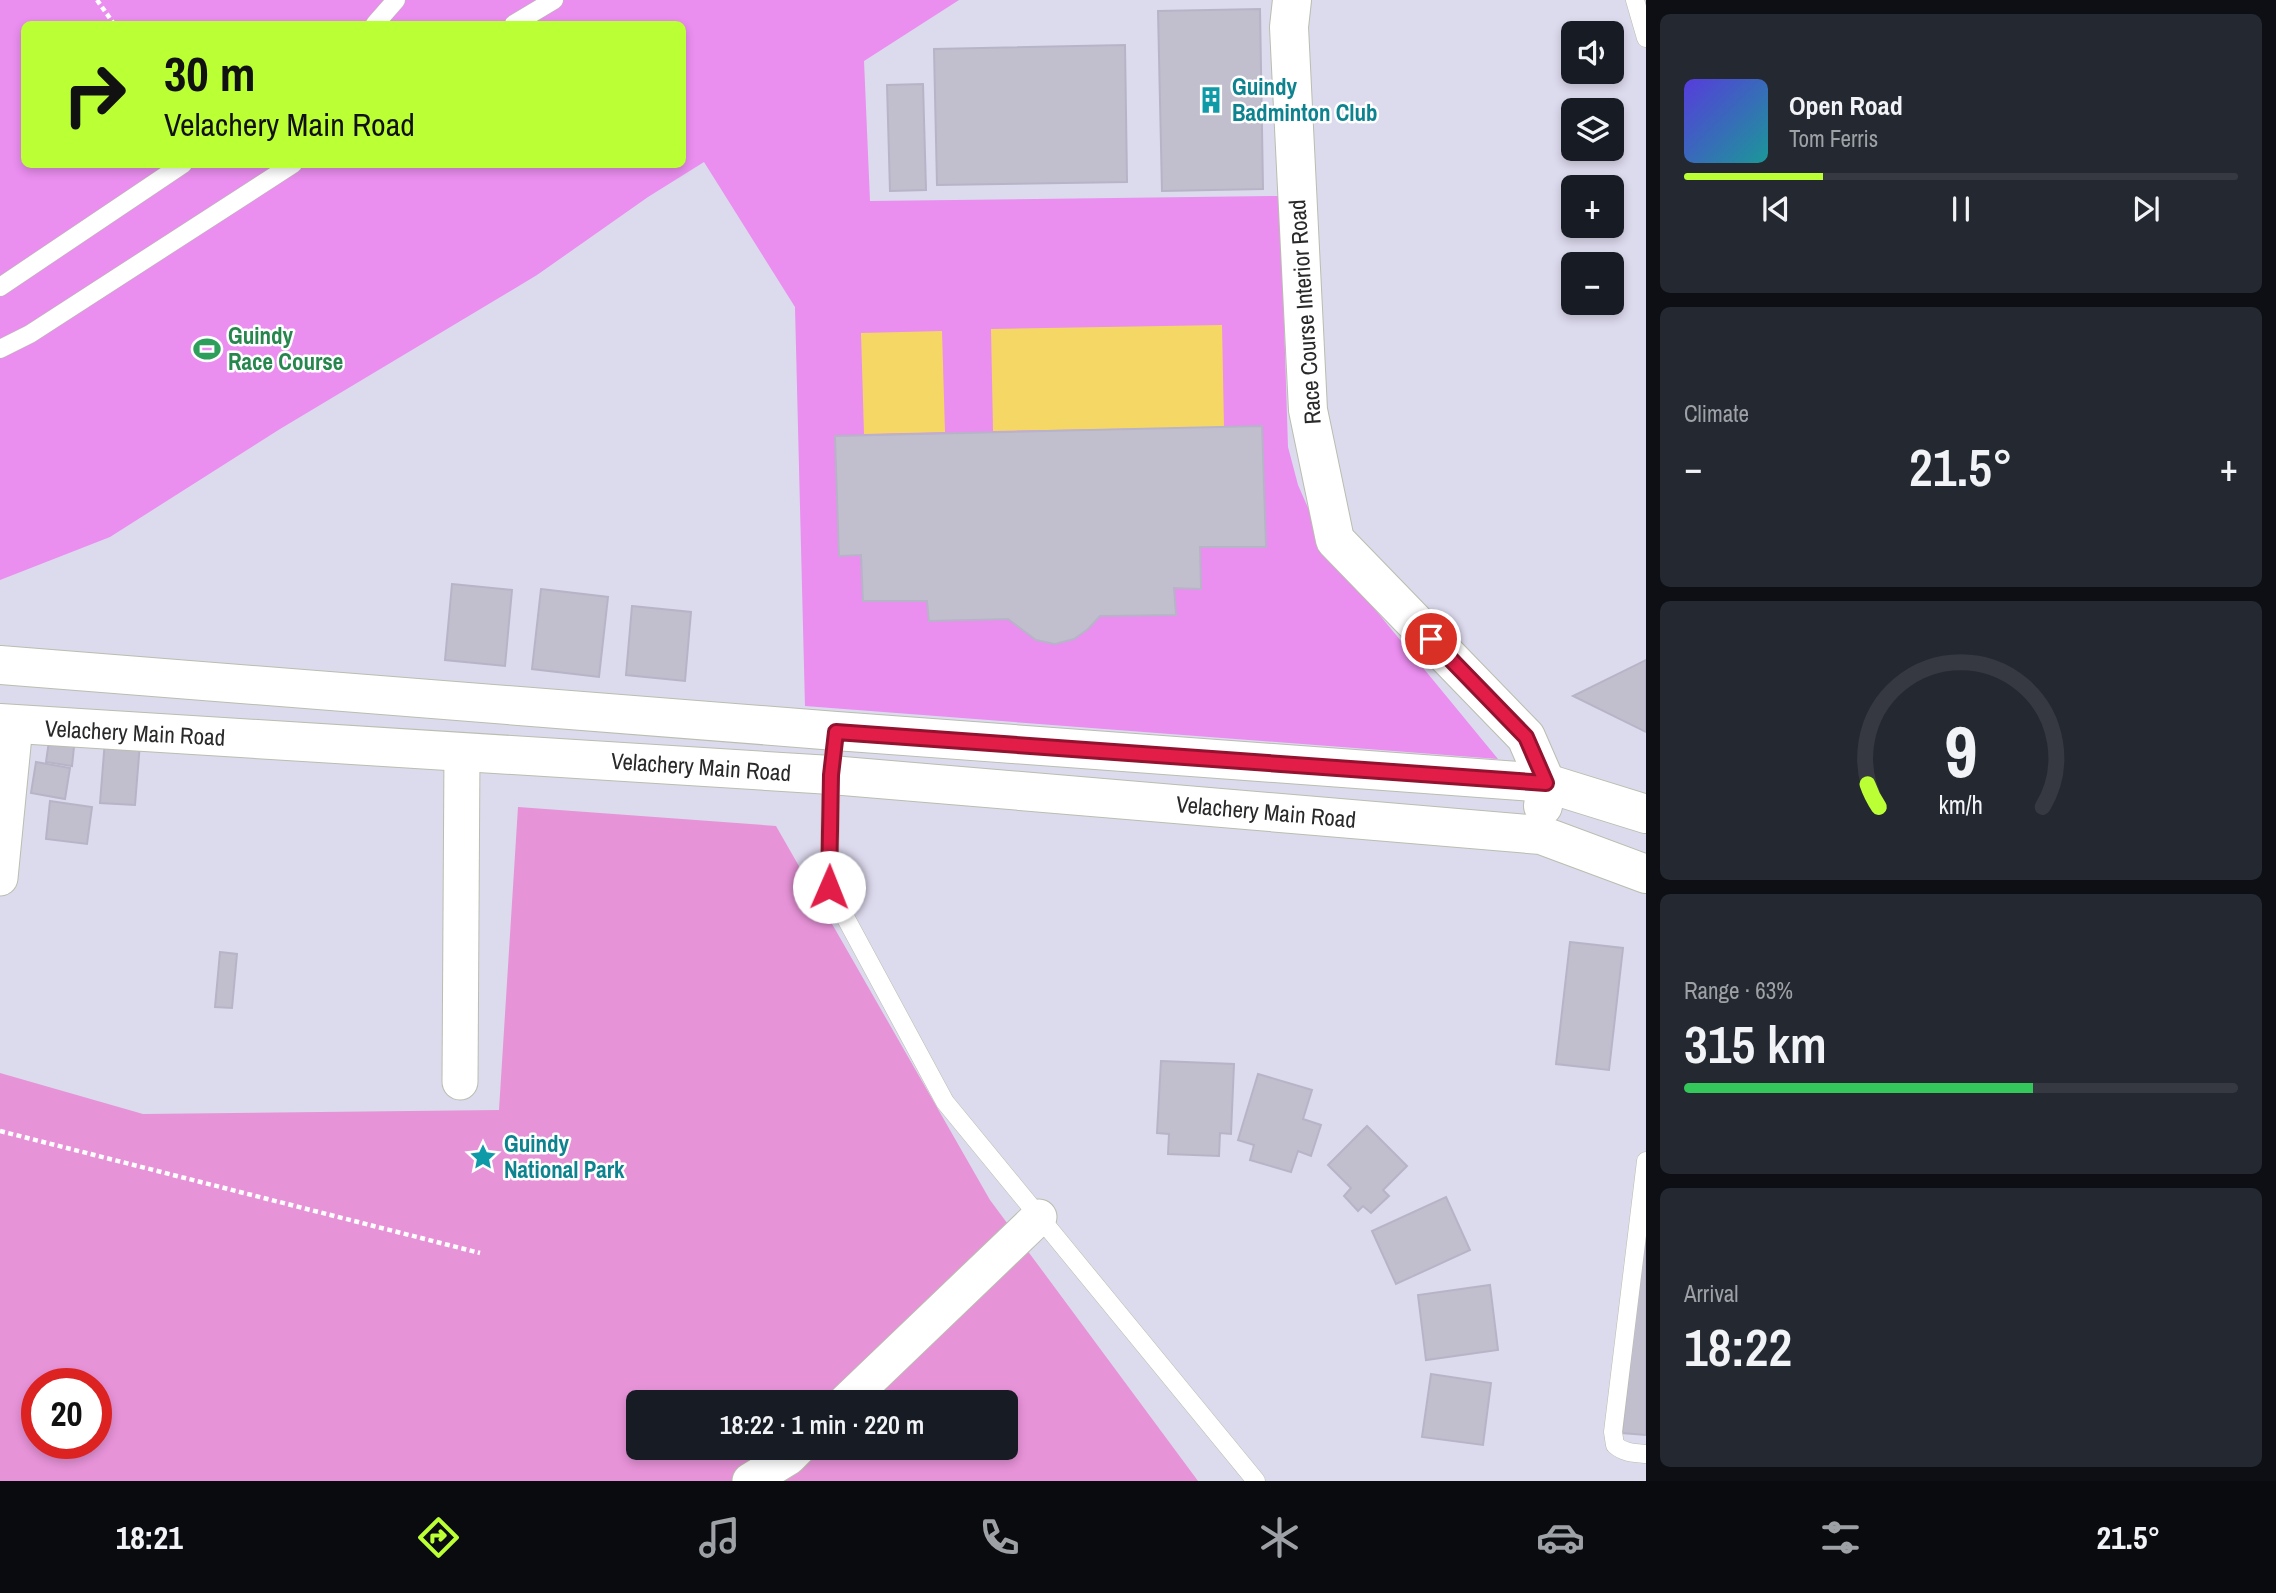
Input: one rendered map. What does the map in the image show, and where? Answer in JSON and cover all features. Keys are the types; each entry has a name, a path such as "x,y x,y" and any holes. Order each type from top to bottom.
{"main road":[{"name":"Race Course Interior Road","path":"1292,0 1289,27 1308,410 1335,540 1526,737 1546,783 1541,835"},
{"name":"Velachery Main Road","path":"0,665 836,732 1546,783 1646,814"},
{"name":"Velachery Main Road","path":"8,724 831,775 1541,835 1646,874"}],"street":[{"path":"0,878 8,724"},
{"path":"460,1082 461,752"},
{"path":"859,1390 1039,1217"},
{"path":"750,1481 784,1460"}],"lane":[{"path":"378,21 397,0"},
{"path":"519,21 554,0"},
{"path":"1635,0 1646,38"},
{"path":"0,287 177,168"},
{"path":"0,349 30,334 287,168"},
{"path":"836,732 831,775 829,887 945,1102 1256,1481"},
{"path":"1646,1161 1613,1432 1615,1445 1619,1449 1646,1454"}],"path":[{"path":"97,0 112,21"},
{"path":"0,1131 480,1254"}],"shaded area":[{"path":"0,0 959,0 864,61 870,201 1280,196 1288,447 1298,485 1327,551 1498,759 805,706 795,307 704,162 648,197 537,275 280,429 110,537 0,580"},
{"path":"1222,325 1224,427 993,431 991,329"},
{"path":"942,331 945,432 864,434 861,333"},
{"name":"Guindy National Park","path":"518,807 776,826 990,1200 1198,1481 0,1481 0,1073 143,1114 499,1110"}],"building":[{"name":"Guindy Badminton Club","path":"1260,9 1263,189 1162,191 1158,11"},
{"path":"1125,45 1127,182 937,185 934,49"},
{"path":"923,84 926,190 890,191 887,85"},
{"path":"1262,426 1266,547 1200,547 1201,589 1174,588 1176,615 1100,616 1074,639 1055,644 1036,640 1008,619 929,621 927,601 863,601 861,555 839,556 835,436"},
{"path":"452,584 512,590 505,666 445,660"},
{"path":"541,589 608,597 599,677 532,669"},
{"path":"632,606 691,612 685,681 626,675"},
{"path":"1646,660 1646,732 1573,696"},
{"path":"50,734 75,737 72,766 46,762"},
{"path":"105,740 140,743 135,805 100,803"},
{"path":"36,762 70,768 65,799 31,793"},
{"path":"50,801 92,807 87,844 46,839"},
{"path":"1570,942 1623,948 1609,1070 1556,1064"},
{"path":"220,952 237,954 232,1008 215,1007"},
{"path":"1161,1061 1234,1064 1231,1134 1220,1133 1219,1156 1168,1154 1169,1134 1157,1133"},
{"path":"1258,1074 1312,1090 1303,1119 1321,1125 1311,1156 1298,1151 1291,1172 1250,1160 1254,1145 1238,1140"},
{"path":"1367,1126 1407,1166 1383,1190 1389,1196 1371,1213 1363,1206 1358,1211 1344,1196 1351,1188 1328,1165"},
{"path":"1446,1197 1470,1250 1396,1284 1372,1231"},
{"path":"1646,1217 1646,1435 1622,1433"},
{"path":"1490,1285 1498,1350 1426,1360 1418,1295"},
{"path":"1431,1374 1491,1383 1483,1445 1422,1437"}],"place":[{"name":"Guindy Badminton Club","path":"1211,100"},
{"name":"Guindy Race Course","path":"207,349"},
{"name":"Guindy National Park","path":"483,1157"}],"route":[{"path":"829,887 831,775 836,732 1546,783 1526,737 1431,639"}]}
